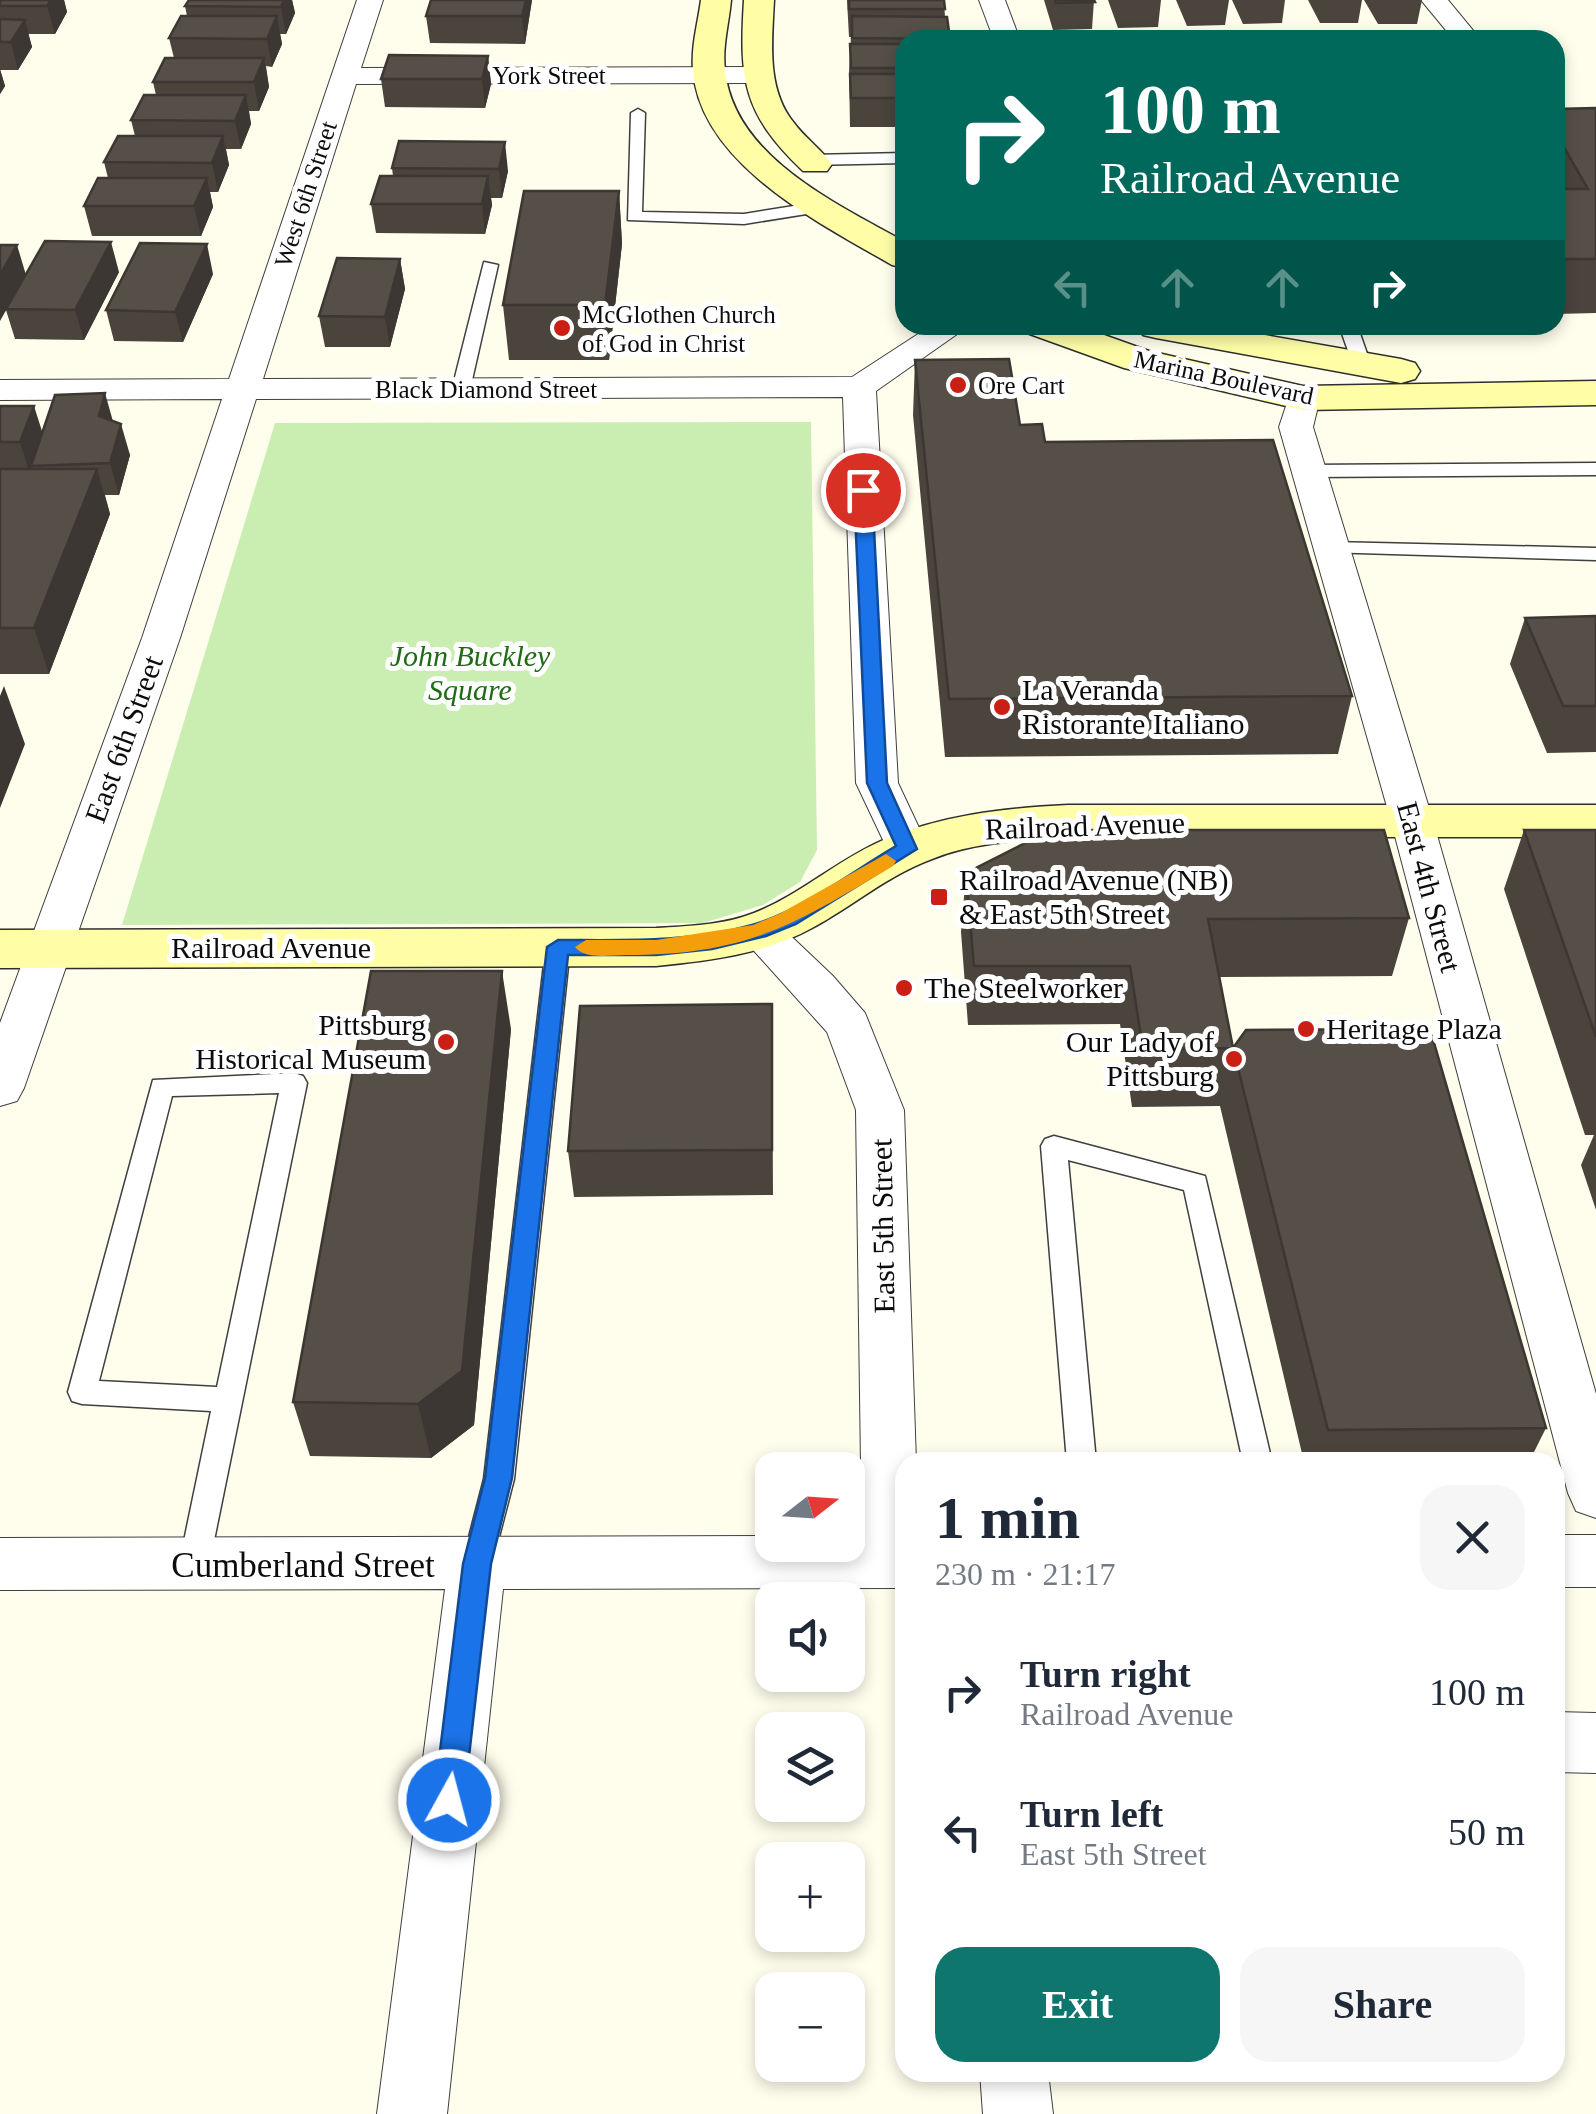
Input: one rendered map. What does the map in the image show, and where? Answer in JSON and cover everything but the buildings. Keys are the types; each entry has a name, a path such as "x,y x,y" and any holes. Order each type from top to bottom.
{"street":[{"name":"West 6th Street","path":"242,388 370,0"},
{"path":"716,0 709,75 727,122 801,198 895,251"},
{"path":"759,0 755,75 768,117 840,186 895,216"},
{"path":"992,0 1004,30"},
{"path":"1434,0 1460,30"},
{"name":"York Street","path":"343,76 755,75"},
{"path":"907,849 877,783 860,386 939,335"},
{"name":"Marina Boulevard","path":"1068,335 1138,360 1303,398 1596,393"},
{"name":"Marina Boulevard","path":"1204,335 1533,392"},
{"name":"Black Diamond Street","path":"0,390 860,386"},
{"name":"East 6th Street","path":"0,1088 161,638 242,388"},
{"name":"East 4th Street","path":"1303,398 1296,427 1308,472 1412,822 1596,1493"},
{"name":"Railroad Avenue","path":"0,948 656,947 712,942 758,931 789,918 907,849 982,826 1068,821 1596,821"},
{"name":"East 5th Street","path":"758,931 817,988 848,1025 880,1110 895,1487"},
{"path":"1565,1561 1596,1560"},
{"name":"Cumberland Street","path":"0,1564 895,1562"},
{"path":"412,2114 477,1564"},
{"path":"1565,1742 1596,1743"},
{"path":"1015,2082 1018,2114"}],"lane":[{"path":"638,114 634,216 744,219 819,208"},
{"path":"810,160 895,158"},
{"path":"460,388 490,265"},
{"path":"1352,335 1362,365"},
{"path":"1308,472 1596,469"},
{"path":"1330,548 1596,554"},
{"path":"477,1564 499,1478 558,947"},
{"path":"194,1565 294,1084 162,1087 82,1392 228,1400"},
{"path":"1080,1452 1054,1146 1196,1182 1256,1452"}],"green space":[{"name":"John Buckley Square","path":"811,422 817,850 800,882 763,905 703,923 122,925 275,423"}],"slow traffic":[{"path":"586,947 712,942 758,931 789,918 886,861"}],"place":[{"name":"McGlothen Church of God in Christ","path":"562,328"},
{"name":"Ore Cart","path":"958,385"},
{"name":"La Veranda Ristorante Italiano","path":"1002,707"},
{"name":"Railroad Avenue (NB) & East 5th Street","path":"939,897"},
{"name":"The Steelworker","path":"904,988"},
{"name":"Heritage Plaza","path":"1306,1029"},
{"name":"Pittsburg Historical Museum","path":"446,1042"},
{"name":"Our Lady of Pittsburg","path":"1234,1059"}],"route":[{"path":"449,1800 477,1564 499,1478 558,947 656,947 712,942 758,931 789,918 907,849 877,783 863,490"}]}
